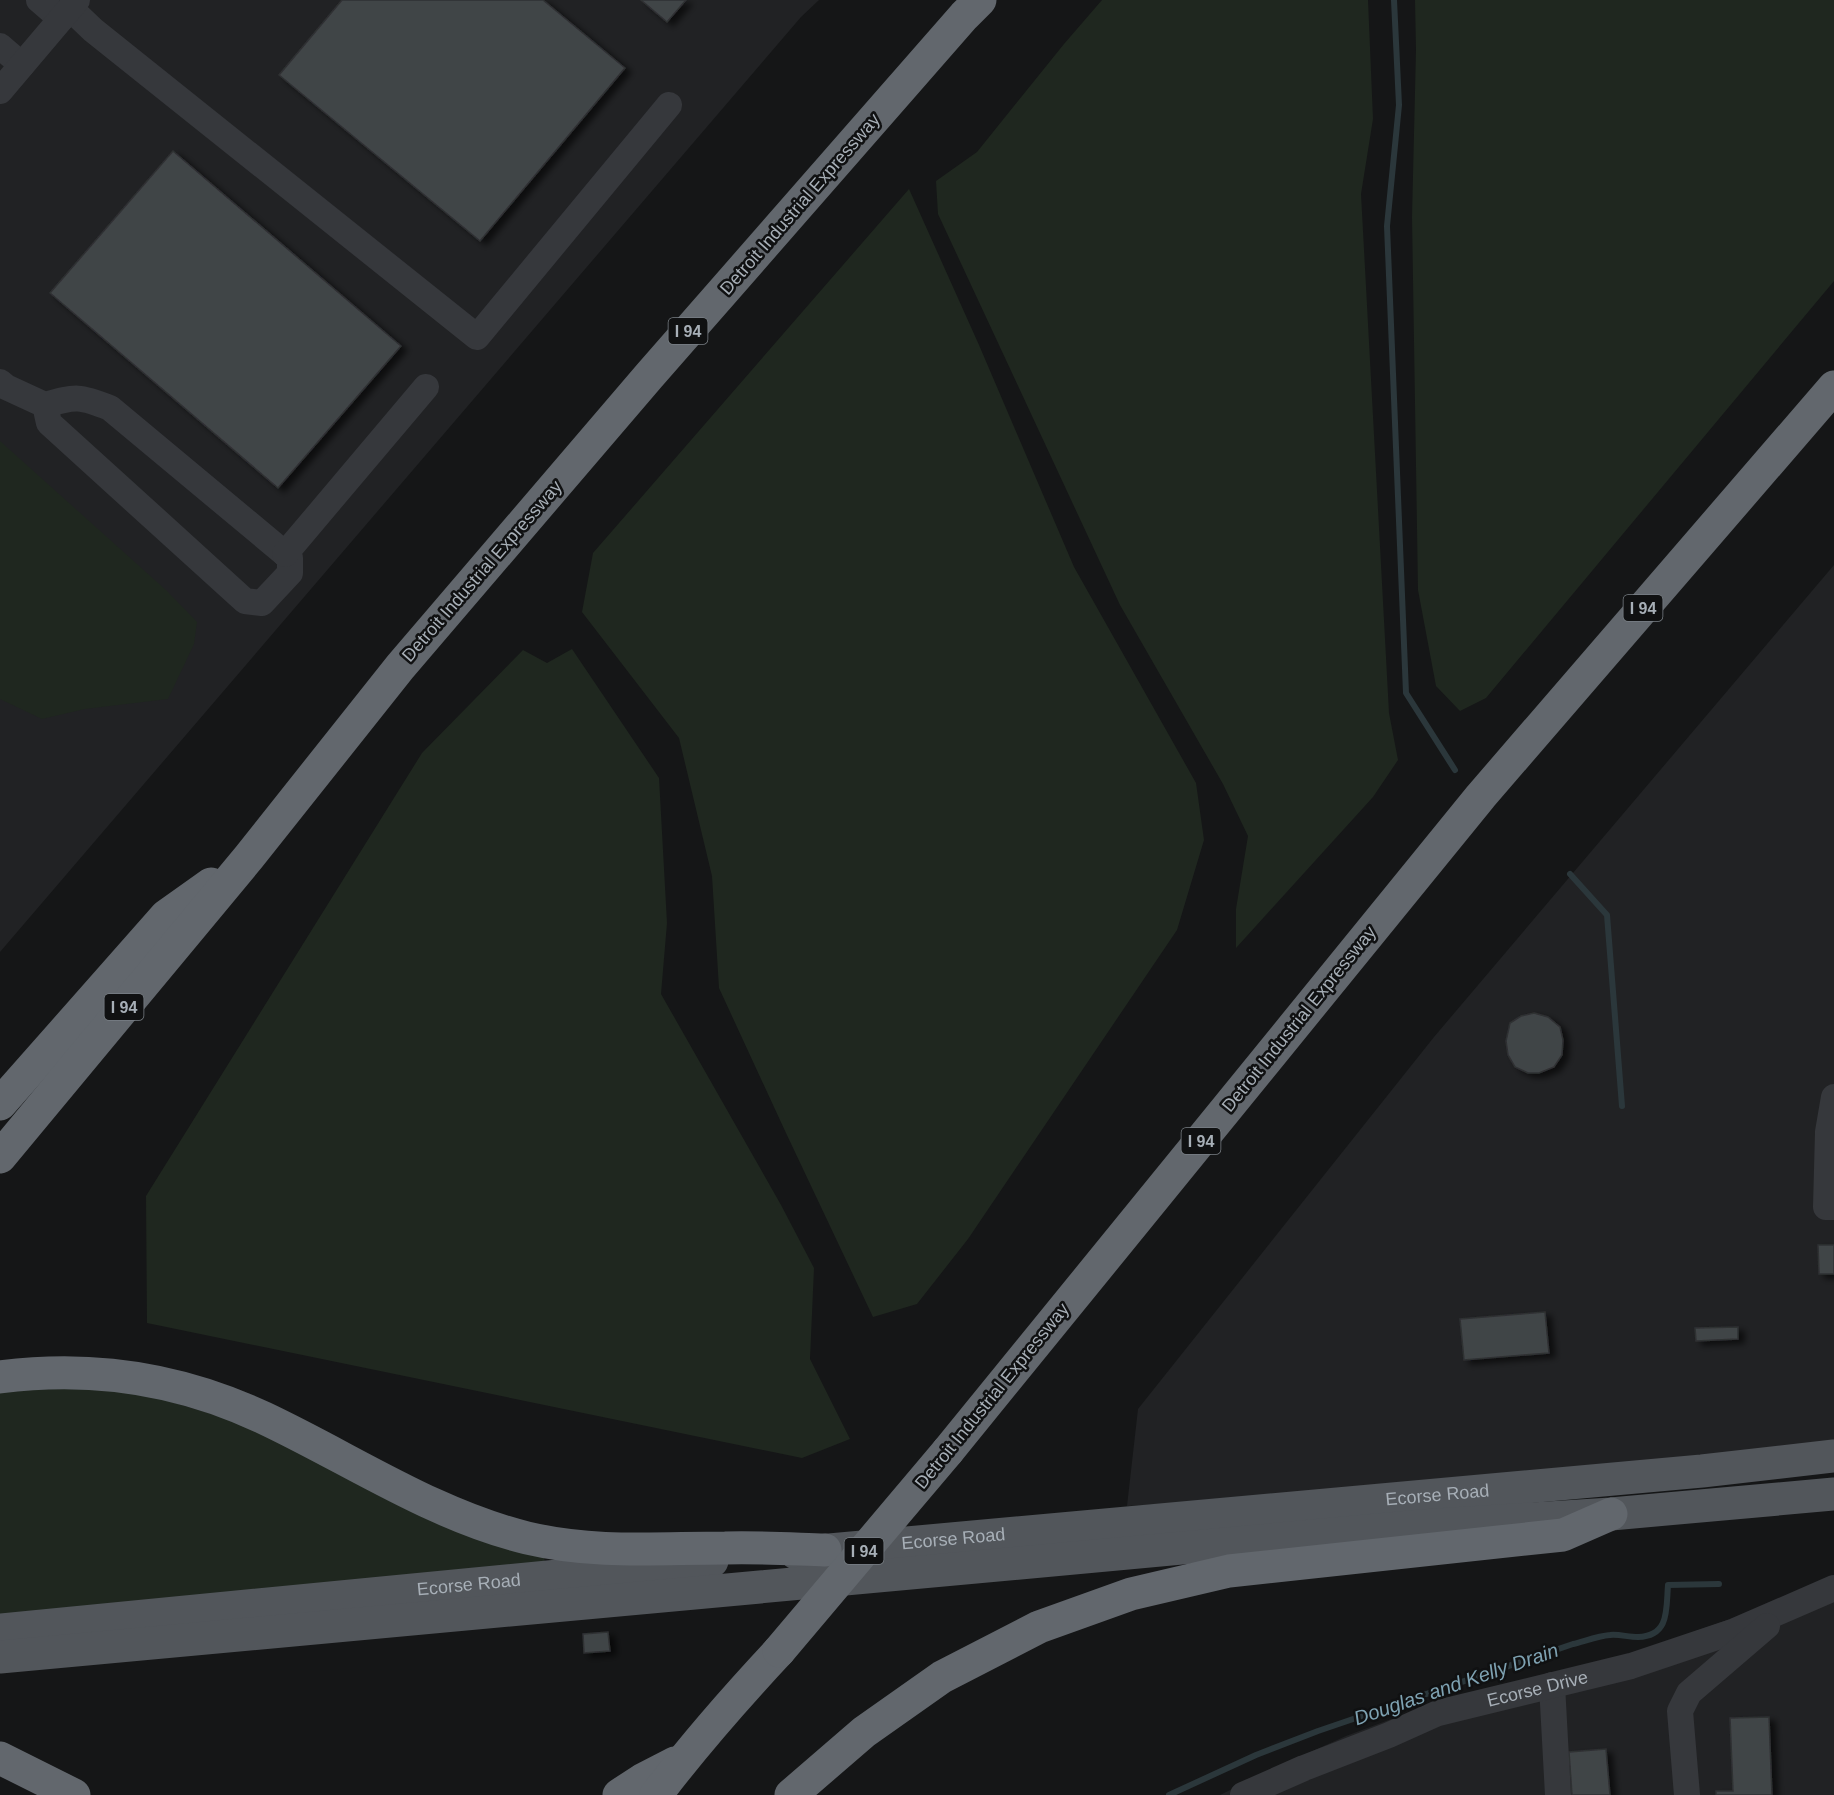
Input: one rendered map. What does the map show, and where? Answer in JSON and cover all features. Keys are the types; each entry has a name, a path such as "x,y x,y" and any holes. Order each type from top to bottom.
{"highway":[{"name":"Detroit Industrial Expressway","path":"0,1157 249,857 400,667 657,367 980,0"},
{"name":"Detroit Industrial Expressway","path":"656,1795 684,1757 780,1651 948,1451 1481,796 1834,387"},
{"path":"0,1104 166,916 249,857"},
{"path":"0,1377 90,1372 148,1380 207,1395 263,1418 468,1520 527,1538 585,1548 825,1550"},
{"path":"791,1795 864,1732 942,1677 1039,1627 1131,1594 1229,1571 1563,1535 1611,1514"},
{"path":"619,1795 684,1757"},
{"path":"0,1758 74,1795"}],"main road":[{"name":"Ecorse Road","path":"0,1630 825,1550 1702,1472 1834,1456"},
{"name":"Ecorse Road","path":"0,1657 1421,1526 1611,1514 1834,1494"}],"street":[{"path":"39,0 69,9 477,337 669,105"},
{"path":"0,91 69,9"},
{"path":"0,46 22,65"},
{"path":"0,382 45,405 72,398 91,400 110,408 290,558 290,573 262,603 245,601 49,423 45,405"},
{"path":"285,554 426,387"},
{"path":"1834,1097 1828,1132 1826,1208 1834,1207"},
{"name":"Ecorse Drive","path":"1243,1795 1438,1713 1631,1666 1735,1631 1834,1588"},
{"path":"1687,1795 1680,1711 1689,1693 1787,1608"},
{"path":"1552,1685 1558,1795"}],"shaded area":[{"path":"0,0 819,0 801,17 0,952"},
{"path":"1102,0 1368,0 1373,119 1361,194 1389,713 1398,760 1373,797 1236,948 1236,909 1248,836 1223,784 1120,605 938,214 936,181 977,152"},
{"path":"1415,0 1834,0 1834,281 1486,698 1460,711 1436,686 1418,590 1412,217"},
{"path":"909,189 1074,567 1196,783 1204,840 1177,930 968,1239 917,1304 873,1317 719,988 712,876 679,738 582,612 593,553"},
{"path":"0,441 167,591 197,622 194,644 168,699 85,709 42,719 0,699"},
{"path":"1834,565 1834,1443 1374,1492 1127,1506 1138,1409 1434,1037"},
{"path":"572,649 659,778 667,923 661,994 781,1205 814,1268 810,1359 850,1439 802,1458 147,1323 146,1196 422,753 523,650 547,663"},
{"path":"97,1387 152,1396 228,1419 544,1556 545,1564 0,1618 0,1391"},
{"path":"1834,1583 1834,1795 1220,1795 1346,1736 1394,1718 1604,1663"}],"building":[{"path":"342,0 543,0 625,68 480,241 279,75"},
{"path":"641,0 686,0 667,22"},
{"path":"173,151 401,346 278,488 50,293"},
{"path":"1534,1013 1548,1017 1560,1027 1563,1040 1562,1055 1554,1067 1539,1073 1528,1073 1515,1067 1508,1055 1506,1041 1510,1023 1521,1016"},
{"path":"1818,1245 1834,1245 1834,1274 1819,1274"},
{"path":"1545,1312 1549,1353 1464,1360 1460,1319"},
{"path":"1738,1327 1738,1339 1696,1341 1695,1328"},
{"path":"608,1632 610,1651 584,1653 583,1634"},
{"path":"1769,1717 1772,1795 1716,1795 1716,1791 1733,1791 1730,1718"},
{"path":"1606,1749 1610,1795 1572,1795 1569,1752"}],"waterway":[{"path":"1394,0 1399,105 1387,226 1406,693 1455,770"},
{"path":"1570,874 1607,915 1622,1106"},
{"name":"Douglas and Kelly Drain","path":"1169,1795 1256,1755 1318,1731 1573,1644 1596,1637 1610,1635 1638,1637 1656,1632 1664,1620 1668,1585 1719,1584"}]}
